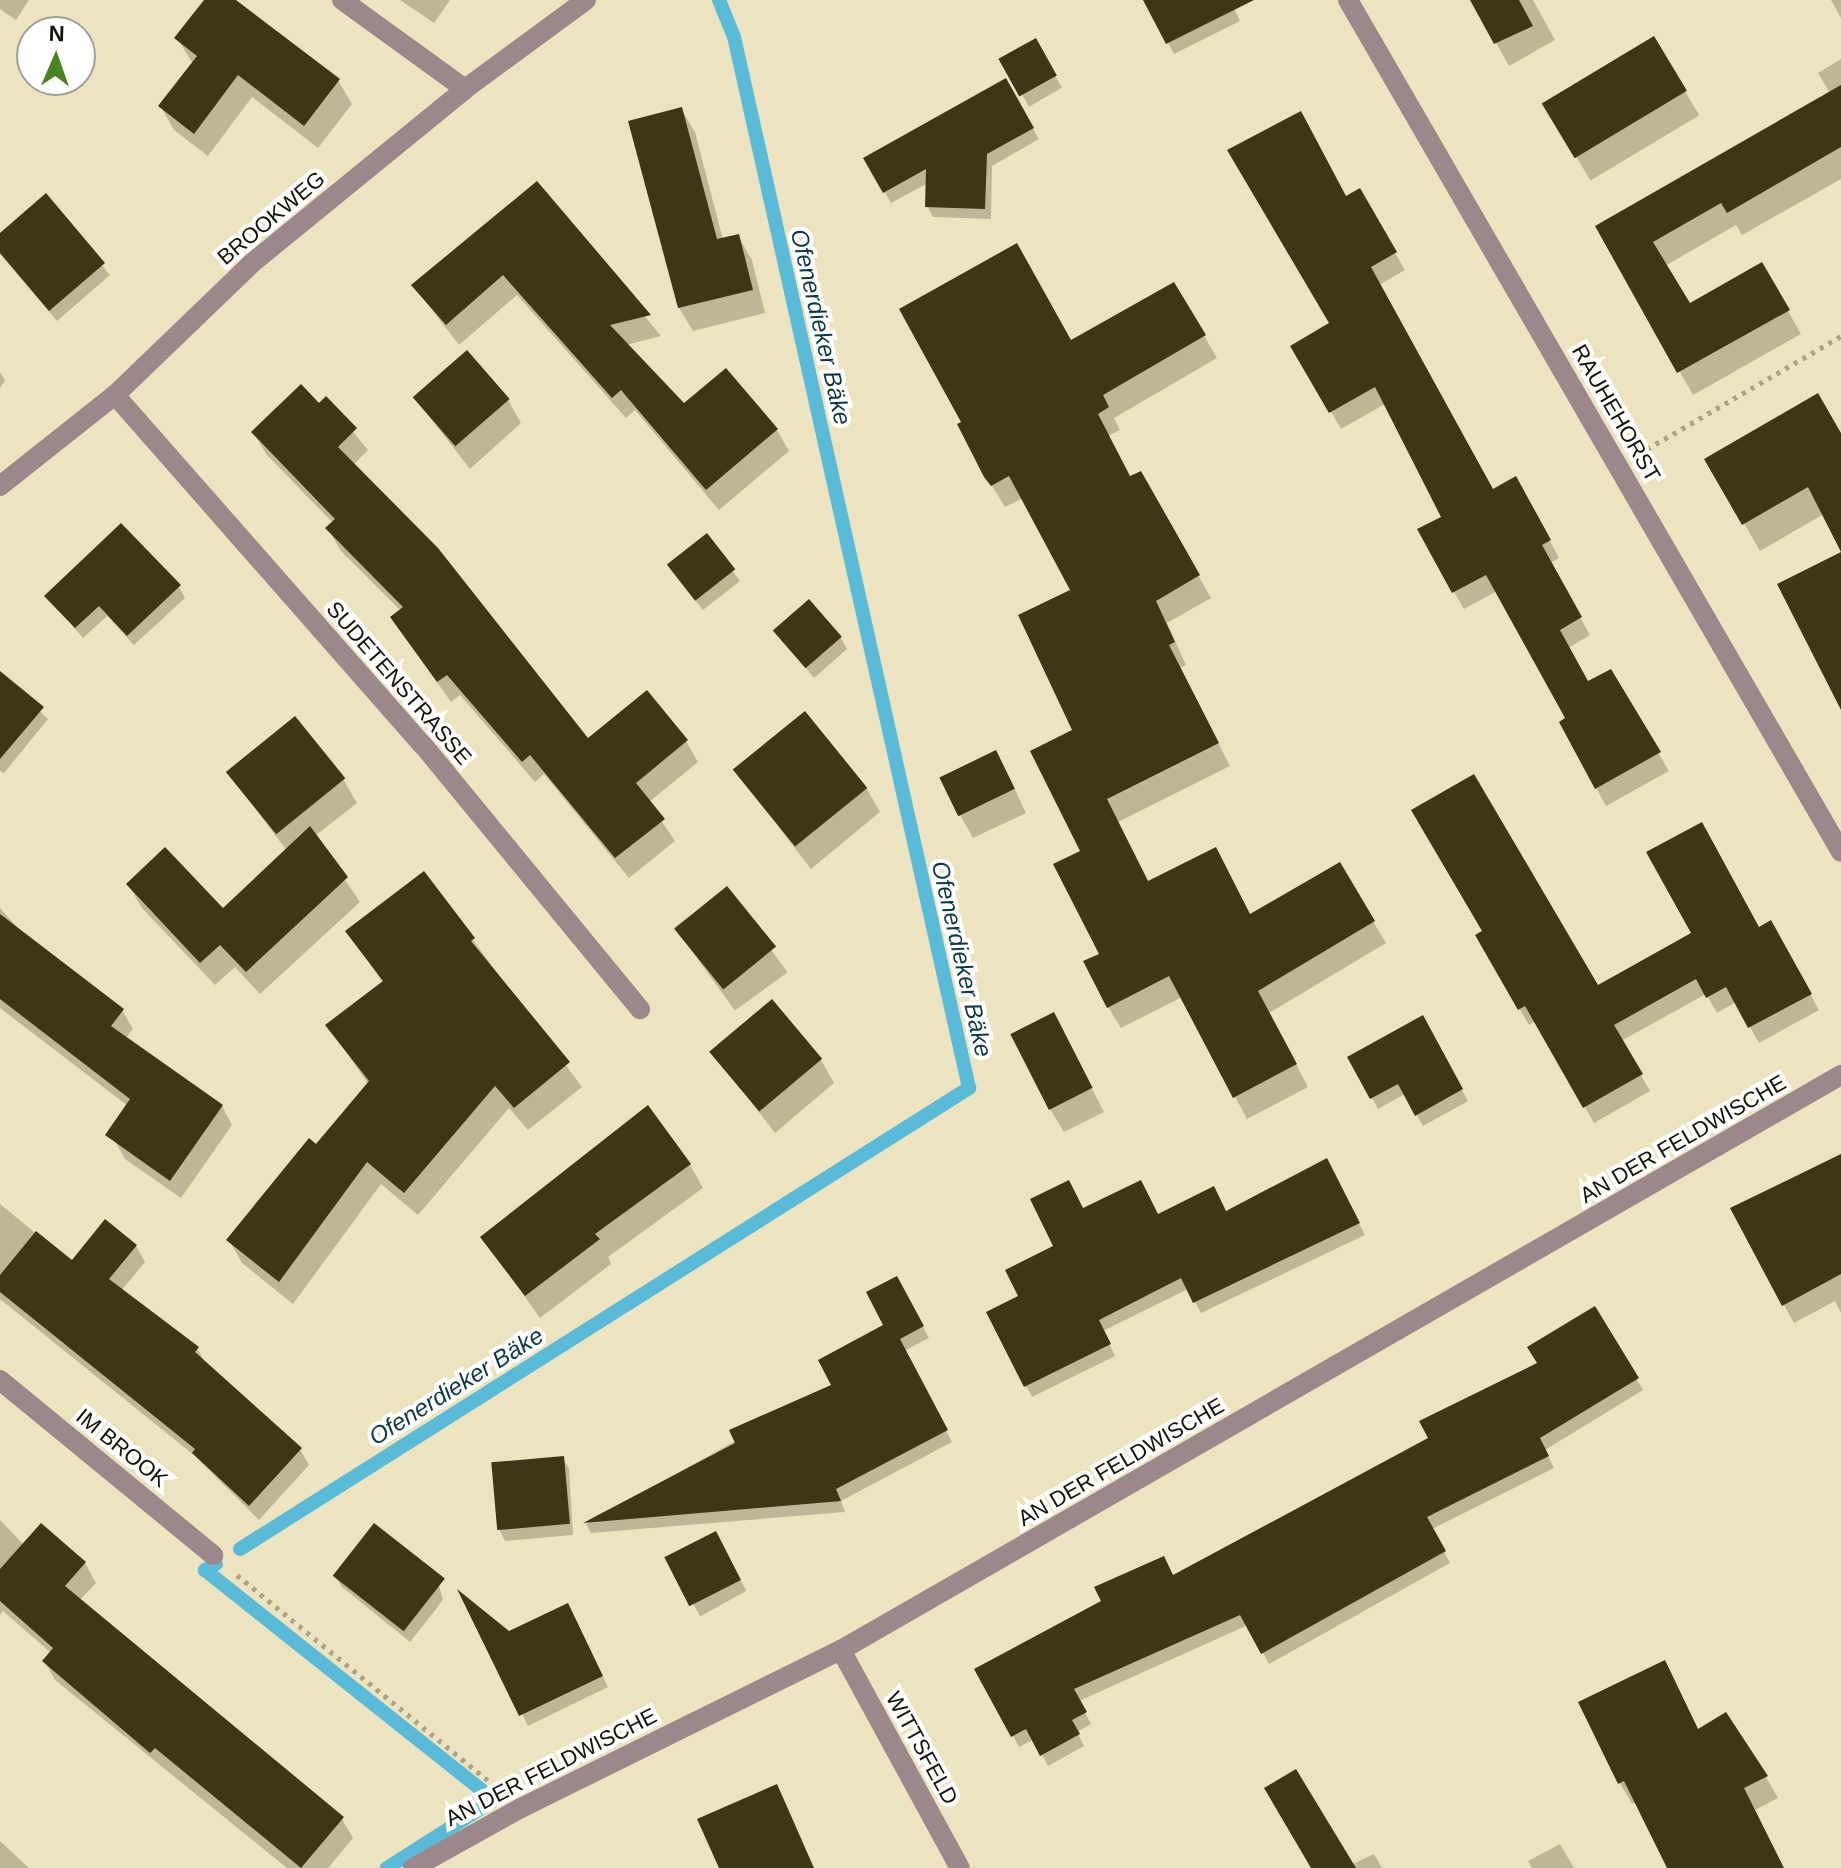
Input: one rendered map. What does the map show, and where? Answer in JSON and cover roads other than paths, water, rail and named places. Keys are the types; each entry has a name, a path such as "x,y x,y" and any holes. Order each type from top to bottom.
{"street":[{"path":"342,0 465,89"},
{"name":"BROOKWEG","path":"0,486 115,395 252,263 465,89 586,0"},
{"name":"RAUHEHORST","path":"1348,0 1841,852"},
{"name":"SUDETENSTRASSE","path":"115,395 433,757 640,1009"},
{"name":"AN DER FELDWISCHE","path":"413,1868 454,1842 841,1650 1841,1075"},
{"name":"IM BROOK","path":"0,1380 213,1555"},
{"name":"WITTSFELD","path":"841,1650 960,1868"},
{"path":"442,1868 454,1842"}],"waterway":[{"name":"Ofenerdieker Bäke","path":"240,1549 969,1088 734,37 719,0"},
{"name":"Ofenerdieker Bäke","path":"216,1564 205,1570 494,1800 387,1868"}]}
